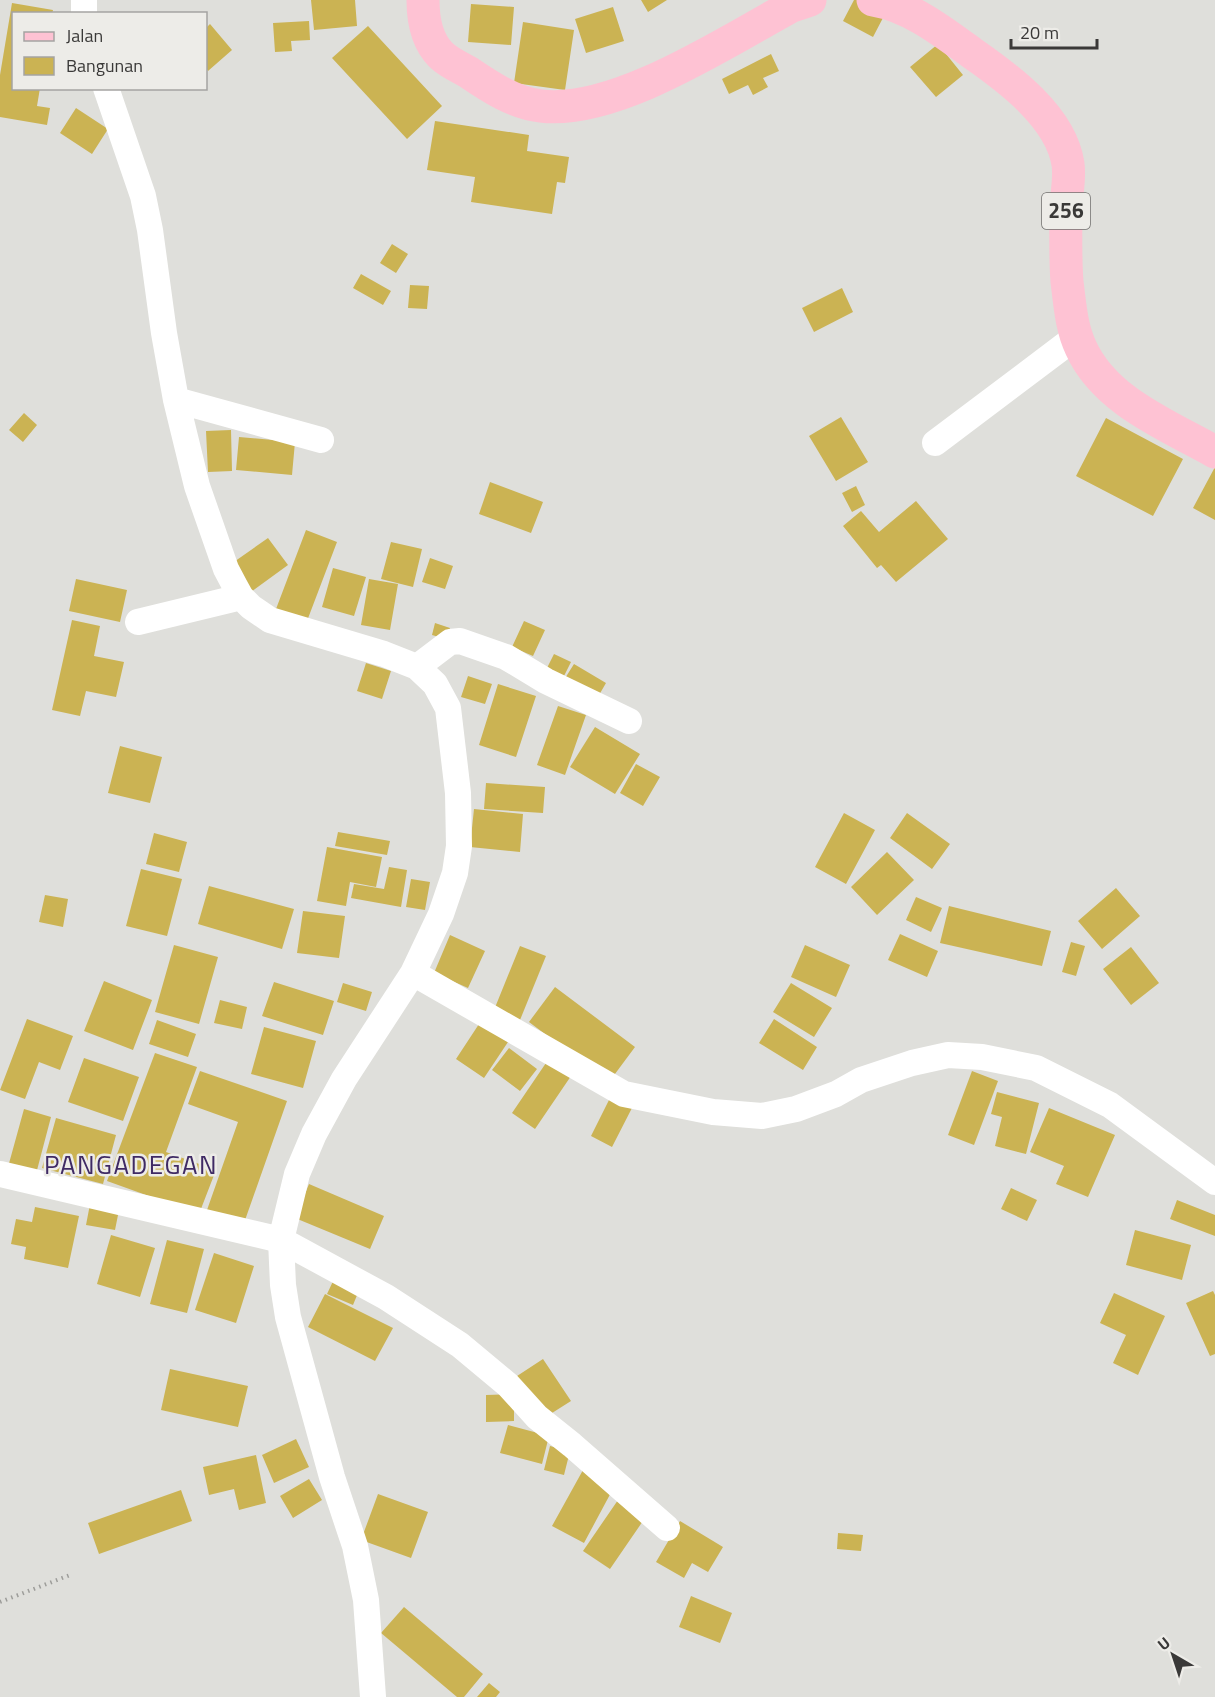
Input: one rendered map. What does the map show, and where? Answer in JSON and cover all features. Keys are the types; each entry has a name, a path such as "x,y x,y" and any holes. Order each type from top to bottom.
{"main road":[{"path":"423,0 423,20 441,54 507,96 541,106 573,106 616,94 669,74 792,6 810,0"},
{"name":"256","path":"873,0 885,2 928,22 986,62 1033,102 1053,127 1062,143 1068,164 1066,264 1071,315 1081,348 1100,377 1120,396 1215,452"}],"street":[{"path":"107,90 143,196 176,400 197,486 226,569 242,597 251,607 270,620 384,654 417,667 435,684 448,708 458,793 459,846 454,873 441,914 413,973 344,1079 314,1134 297,1174 281,1240 283,1284 288,1317 332,1477 355,1546 366,1600 373,1697"},
{"path":"935,443 1077,336"},
{"path":"176,400 321,440"},
{"path":"138,622 242,597"},
{"path":"417,667 450,642 460,641 506,657 546,681 629,721"},
{"path":"413,973 624,1094 713,1112 762,1116 796,1109 836,1094 871,1077 912,1063 948,1055 982,1057 1036,1068 1110,1105 1215,1182"},
{"path":"0,1174 281,1240 386,1297 460,1345 508,1385 537,1417 667,1528"}],"path":[{"path":"0,1602 70,1575"}],"building":[{"path":"311,0 355,0 357,26 314,30"},
{"path":"641,0 667,0 648,12"},
{"path":"854,0 885,14 873,37 843,21"},
{"path":"12,3 53,10 52,12 12,12 12,90 40,90 37,106 50,108 47,125 0,117 0,75"},
{"path":"471,4 514,7 511,45 468,42"},
{"path":"613,7 624,41 586,53 575,19"},
{"path":"309,21 310,40 291,41 292,51 275,52 273,23"},
{"path":"523,22 574,30 565,90 514,83"},
{"path":"210,24 232,50 208,71 207,70 207,27"},
{"path":"368,26 442,106 407,139 332,58"},
{"path":"938,44 963,75 936,97 910,67"},
{"path":"771,54 779,71 763,78 768,87 753,95 748,85 729,94 722,79"},
{"path":"76,108 108,129 92,154 60,133"},
{"path":"435,121 529,135 527,151 569,157 565,183 557,182 552,214 471,202 475,177 427,170"},
{"path":"392,244 408,254 396,273 380,263"},
{"path":"361,274 391,291 383,305 353,288"},
{"path":"410,285 429,286 427,309 408,308"},
{"path":"842,288 853,312 814,332 802,308"},
{"path":"24,413 37,425 23,442 9,430"},
{"path":"841,417 868,462 836,481 809,436"},
{"path":"1106,418 1183,459 1153,516 1076,476"},
{"path":"231,430 232,471 208,472 206,431"},
{"path":"239,437 295,442 292,475 236,470"},
{"path":"1215,467 1215,520 1193,508"},
{"path":"490,482 543,502 531,533 479,514"},
{"path":"856,486 865,505 852,512 842,493"},
{"path":"916,501 948,539 896,582 881,565 877,568 843,526 861,511 879,532"},
{"path":"306,530 337,542 307,621 276,609"},
{"path":"268,538 288,565 251,592 231,564"},
{"path":"391,542 422,549 413,587 381,579"},
{"path":"430,558 453,566 445,589 422,582"},
{"path":"333,568 366,577 354,616 322,607"},
{"path":"76,579 127,590 120,622 69,611"},
{"path":"369,579 398,584 390,630 361,625"},
{"path":"72,620 100,626 94,656 124,662 116,697 86,691 80,716 52,710"},
{"path":"524,621 545,630 533,656 512,647"},
{"path":"435,623 450,628 446,639 432,635"},
{"path":"554,654 571,662 562,680 545,672"},
{"path":"366,663 391,671 382,699 357,691"},
{"path":"574,664 606,683 595,702 562,683"},
{"path":"468,676 492,684 485,704 461,697"},
{"path":"498,684 536,696 516,757 479,745"},
{"path":"558,706 586,715 565,775 537,765"},
{"path":"595,727 640,754 615,794 570,767"},
{"path":"120,746 162,757 150,803 108,793"},
{"path":"636,764 660,777 643,806 620,793"},
{"path":"486,783 545,787 543,813 484,809"},
{"path":"474,809 523,814 520,852 470,847"},
{"path":"844,813 875,830 846,884 815,867"},
{"path":"907,813 950,844 932,869 890,838"},
{"path":"338,832 390,841 387,855 335,846"},
{"path":"154,833 187,842 179,872 146,864"},
{"path":"327,847 382,857 376,887 350,882 346,906 317,901"},
{"path":"887,852 914,880 877,915 851,887"},
{"path":"389,867 407,870 401,907 351,898 354,884 384,889"},
{"path":"141,869 182,879 167,936 126,926"},
{"path":"411,879 430,882 425,910 406,907"},
{"path":"209,886 294,909 282,949 198,924"},
{"path":"1116,888 1140,916 1102,949 1078,921"},
{"path":"45,895 68,899 63,927 39,922"},
{"path":"916,897 942,908 931,932 906,920"},
{"path":"949,906 1051,931 1042,966 940,943"},
{"path":"303,911 345,916 339,958 297,953"},
{"path":"900,934 938,951 927,977 888,960"},
{"path":"450,935 485,951 468,988 434,973"},
{"path":"1071,942 1085,946 1076,976 1062,972"},
{"path":"174,945 218,957 199,1024 155,1012"},
{"path":"805,945 850,965 836,997 791,977"},
{"path":"520,946 546,956 520,1020 494,1010"},
{"path":"1131,947 1159,983 1131,1005 1103,969"},
{"path":"104,981 152,1000 133,1050 84,1031"},
{"path":"274,982 334,1001 323,1035 262,1016"},
{"path":"343,983 372,992 366,1011 337,1002"},
{"path":"791,983 832,1008 814,1037 773,1012"},
{"path":"555,987 635,1047 609,1082 529,1022"},
{"path":"220,1000 247,1007 242,1029 214,1023"},
{"path":"27,1019 73,1036 60,1070 39,1062 25,1099 0,1090"},
{"path":"774,1019 817,1047 803,1070 759,1043"},
{"path":"157,1020 196,1034 188,1057 149,1044"},
{"path":"479,1024 508,1042 484,1078 456,1059"},
{"path":"264,1027 316,1041 303,1088 251,1074"},
{"path":"509,1048 537,1069 520,1091 492,1070"},
{"path":"155,1053 197,1067 166,1152 216,1170 199,1214 107,1181"},
{"path":"84,1058 139,1077 123,1121 68,1102"},
{"path":"548,1060 571,1076 535,1129 512,1113"},
{"path":"200,1071 287,1101 244,1223 207,1210 238,1122 188,1104"},
{"path":"972,1071 998,1081 974,1145 948,1135"},
{"path":"997,1092 1039,1103 1026,1154 995,1146 1002,1117 991,1114"},
{"path":"611,1096 633,1106 612,1147 591,1136"},
{"path":"1049,1108 1115,1135 1088,1197 1056,1184 1064,1166 1030,1152"},
{"path":"24,1109 51,1117 36,1174 8,1167"},
{"path":"56,1118 116,1135 103,1184 42,1168"},
{"path":"309,1184 384,1216 370,1249 295,1218"},
{"path":"1011,1188 1037,1200 1027,1221 1001,1209"},
{"path":"91,1199 120,1205 115,1230 86,1225"},
{"path":"1177,1200 1215,1215 1215,1236 1170,1219"},
{"path":"35,1207 79,1216 68,1268 24,1259 26,1247 11,1244 16,1219 32,1222"},
{"path":"1135,1230 1191,1245 1182,1280 1126,1265"},
{"path":"111,1235 155,1248 140,1297 97,1284"},
{"path":"167,1240 204,1249 187,1313 150,1304"},
{"path":"214,1253 254,1266 236,1323 195,1310"},
{"path":"335,1277 360,1288 353,1305 327,1294"},
{"path":"1213,1291 1215,1295 1215,1354 1210,1356 1186,1303"},
{"path":"1114,1293 1165,1316 1138,1375 1113,1363 1126,1335 1100,1323"},
{"path":"325,1294 393,1328 375,1361 308,1327"},
{"path":"543,1359 571,1401 541,1420 514,1378"},
{"path":"170,1369 248,1386 238,1427 161,1410"},
{"path":"514,1394 514,1421 486,1422 486,1395"},
{"path":"508,1425 549,1436 542,1464 500,1453"},
{"path":"296,1439 309,1467 274,1483 262,1455"},
{"path":"550,1446 570,1451 564,1475 544,1470"},
{"path":"256,1455 266,1503 239,1510 234,1489 209,1495 203,1467"},
{"path":"583,1470 614,1487 584,1543 552,1526"},
{"path":"309,1479 322,1500 293,1518 280,1496"},
{"path":"181,1490 192,1521 99,1554 88,1523"},
{"path":"378,1494 428,1512 411,1558 361,1540"},
{"path":"618,1500 645,1518 610,1569 583,1551"},
{"path":"680,1521 723,1547 708,1572 692,1563 684,1578 656,1562"},
{"path":"838,1533 863,1535 861,1551 837,1549"},
{"path":"691,1596 732,1613 720,1643 679,1627"},
{"path":"404,1607 483,1674 464,1697 457,1697 381,1633"},
{"path":"489,1683 500,1692 496,1697 477,1697"}],"district":[{"name":"PANGADEGAN","path":"131,1165"}]}
